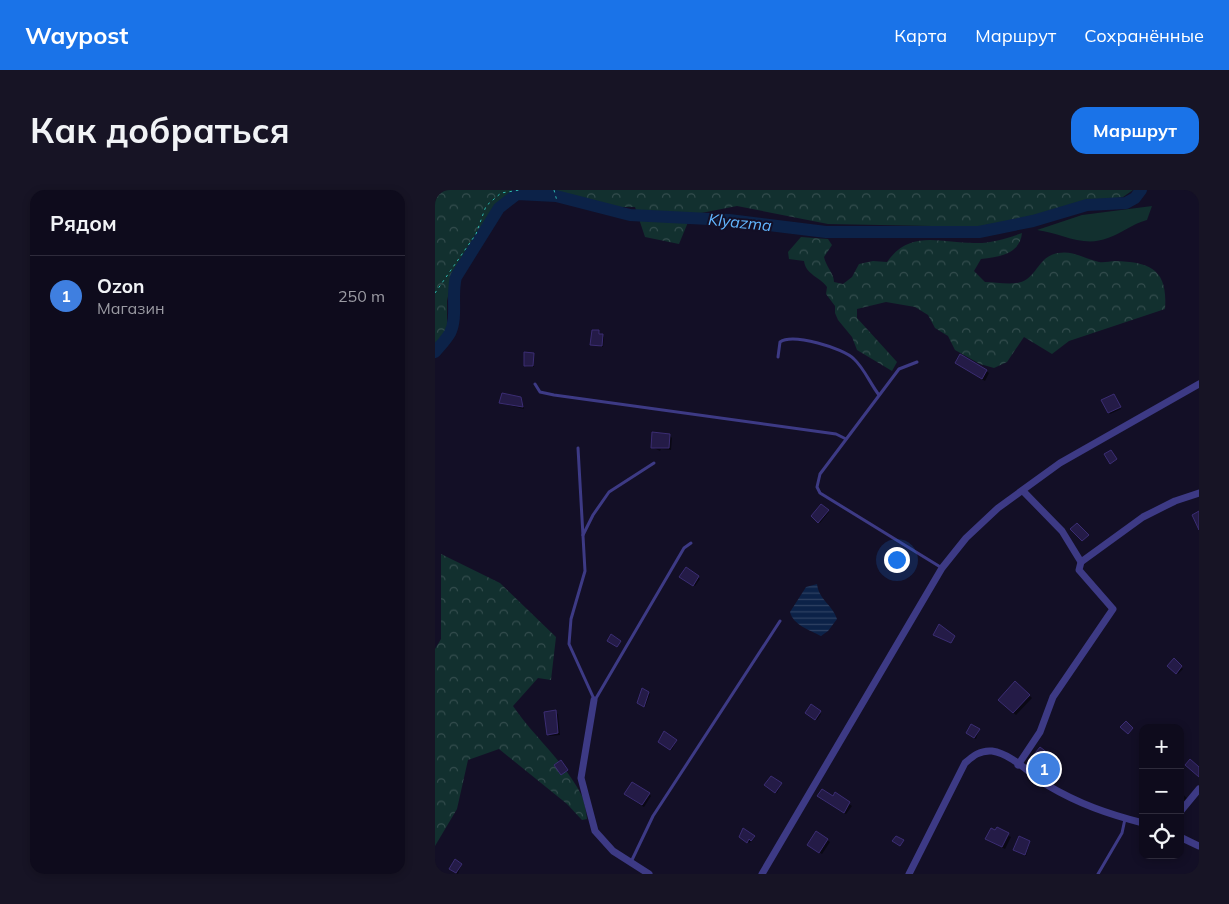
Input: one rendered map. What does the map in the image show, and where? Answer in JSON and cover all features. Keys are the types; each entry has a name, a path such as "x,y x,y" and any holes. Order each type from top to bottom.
{"street":[{"path":"762,874 942,568 965,538 998,508 1060,464 1102,438 1199,384"},
{"path":"1023,491 1061,531 1081,562"},
{"path":"1018,765 1041,732 1053,697 1113,609 1108,600 1079,570 1081,562 1143,517 1175,501 1199,493"},
{"path":"594,700 581,778 595,831 613,851 649,874"},
{"path":"909,874 965,763 977,753 991,751 1003,755 1047,784 1090,808 1139,822"},
{"path":"1184,807 1199,788"},
{"path":"1184,839 1199,846"}],"lane":[{"path":"778,357 780,342 784,340 795,339 829,346 854,359 879,395"},
{"path":"917,362 899,369 820,474 817,487 820,494 942,568"},
{"path":"535,384 540,392 554,395 836,434 847,439"},
{"path":"578,448 585,571 571,619 569,644 594,700"},
{"path":"583,536 593,515 609,492 654,463"},
{"path":"594,700 684,548 691,543"},
{"path":"631,862 653,816 780,621"},
{"path":"1098,874 1122,832 1125,818"}],"path":[{"path":"435,293 476,234 486,206 501,193 520,190"},
{"path":"554,190 557,201"}],"green space":[{"path":"435,190 1133,190 1123,197 1079,204 1025,219 985,227 828,224 737,206 691,215 679,244 645,237 635,207 611,207 548,191 516,191 487,224 452,277 447,301 447,333 435,347"},
{"path":"1152,206 1147,220 1099,241 1081,241 1037,230 1082,215"},
{"path":"1022,233 1017,246 1013,250 995,257 981,259 974,271 985,282 1018,283 1027,279 1048,257 1063,252 1099,262 1138,263 1155,271 1160,277 1164,285 1165,309 1069,341 1052,354 1024,337 1007,362 994,368 980,364 955,350 948,336 935,328 928,315 915,307 886,302 857,309 857,318 897,362 892,371 857,350 852,337 838,320 835,306 826,294 827,287 807,269 804,261 789,259 788,252 801,237 828,239 832,245 824,257 825,261 834,282 843,284 852,277 859,264 873,261 887,262 896,251 917,241 939,240 983,243"},
{"path":"441,554 500,583 556,637 551,680 538,678 513,706 575,784 583,799 587,819 582,820 567,804 499,749 468,760 457,809 435,846 435,649 441,639"}],"water":[{"path":"817,584 820,594 837,619 828,631 821,636 798,624 790,612 806,587"}],"building":[{"path":"592,330 599,330 599,334 603,334 602,346 590,345"},
{"path":"524,352 534,353 533,366 524,366"},
{"path":"960,354 987,370 982,379 955,363"},
{"path":"502,393 521,397 523,407 499,403"},
{"path":"1114,394 1121,407 1108,413 1101,400"},
{"path":"652,432 670,434 669,448 651,448"},
{"path":"1111,450 1117,459 1110,464 1104,454"},
{"path":"821,504 829,510 818,523 811,516"},
{"path":"1199,511 1199,530 1192,515"},
{"path":"1077,523 1089,535 1082,541 1070,529"},
{"path":"686,567 699,576 693,586 679,577"},
{"path":"939,624 955,636 951,643 933,635"},
{"path":"611,634 621,641 617,647 607,641"},
{"path":"1174,658 1182,666 1176,674 1167,666"},
{"path":"1015,681 1030,695 1013,713 998,700"},
{"path":"642,688 649,692 644,707 637,703"},
{"path":"811,704 821,711 815,720 805,713"},
{"path":"556,710 558,733 547,735 544,712"},
{"path":"1126,721 1133,728 1128,734 1120,727"},
{"path":"971,724 980,729 974,738 966,733"},
{"path":"664,731 677,740 670,750 658,742"},
{"path":"1040,747 1052,756 1045,764 1052,770 1046,777 1027,763"},
{"path":"1190,759 1199,767 1199,777 1185,765"},
{"path":"561,760 568,770 561,775 554,765"},
{"path":"771,776 782,783 775,793 764,785"},
{"path":"632,782 650,793 642,805 624,794"},
{"path":"822,789 833,796 835,792 850,802 844,813 817,796"},
{"path":"997,827 1009,833 1002,847 985,839 991,828 995,830"},
{"path":"743,828 755,836 751,841 749,839 747,843 739,837"},
{"path":"816,831 828,839 819,853 807,845"},
{"path":"896,836 904,840 900,846 892,841"},
{"path":"1019,836 1030,841 1025,855 1013,850"},
{"path":"455,859 462,864 456,873 449,869"}],"waterway":[{"name":"Klyazma","path":"435,352 450,333 454,320 456,277 499,208 517,194 556,196 630,215 729,220 826,232 979,232 1033,221 1087,205 1126,203 1135,198 1141,190"}],"place":[{"name":"Ozon","path":"1044,769"}]}
